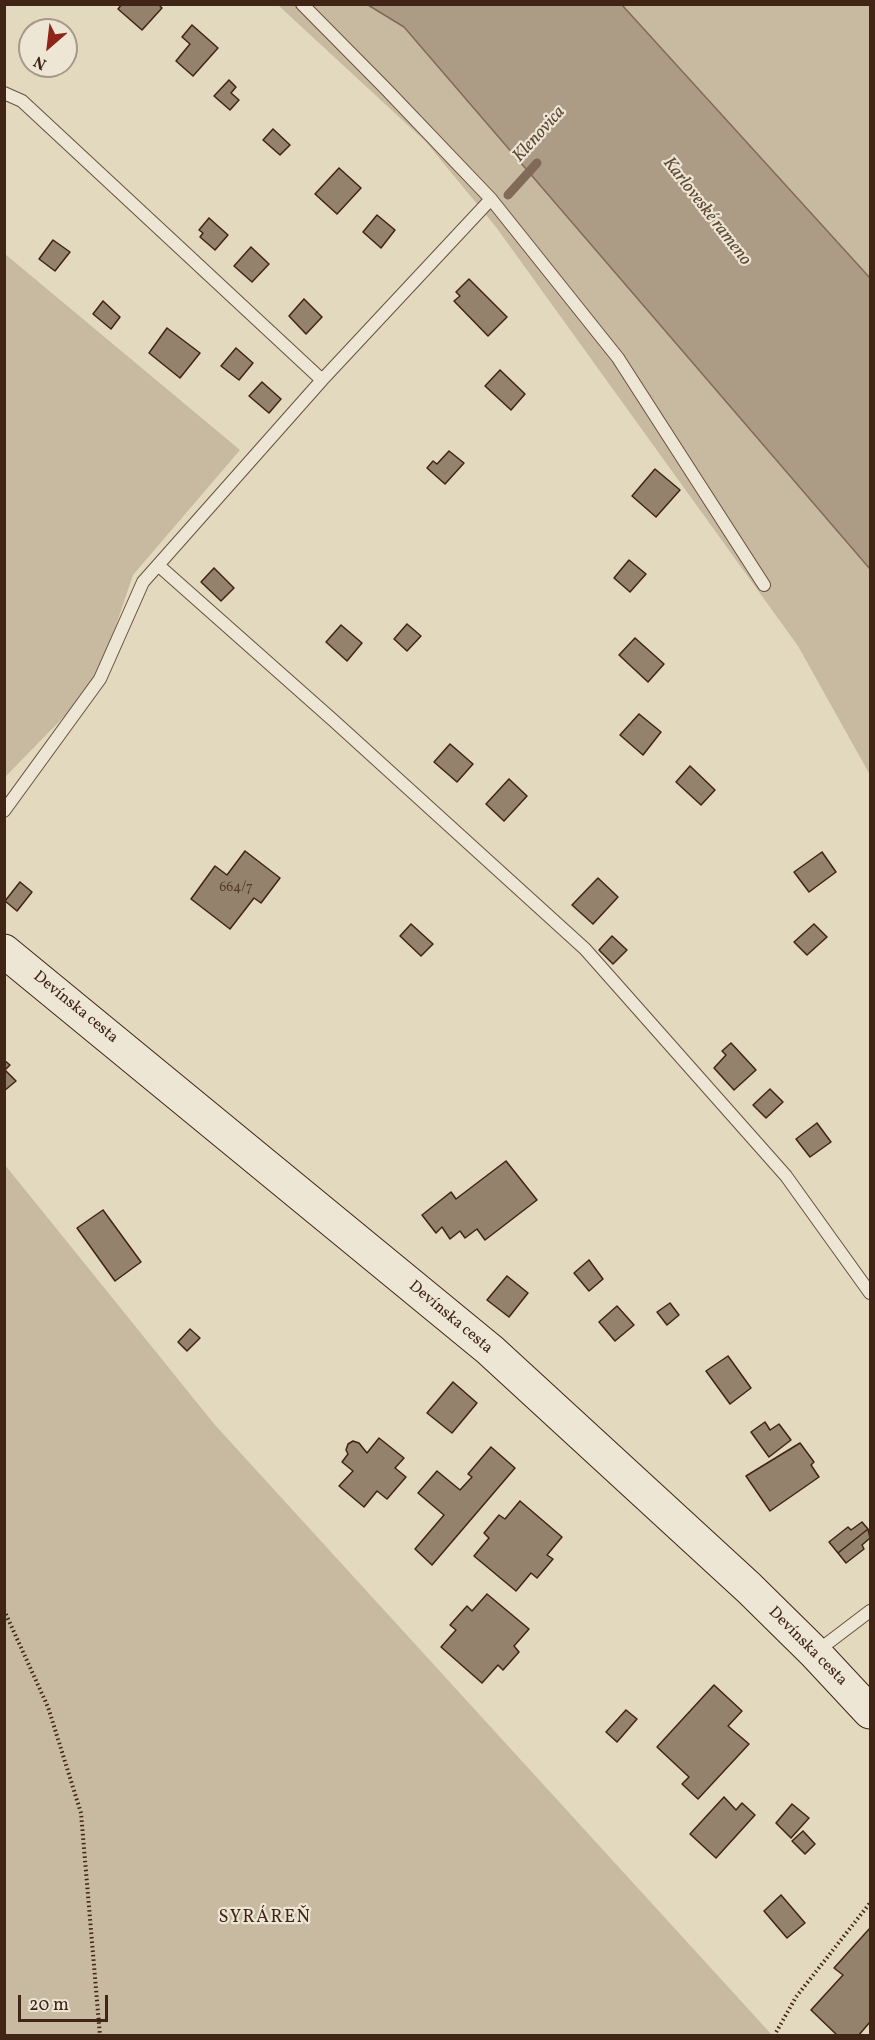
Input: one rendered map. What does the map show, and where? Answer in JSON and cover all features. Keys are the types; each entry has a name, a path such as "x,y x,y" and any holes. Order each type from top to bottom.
{"street":[{"name":"Devínska cesta","path":"4,951 490,1350 748,1588 815,1653 870,1712"}],"lane":[{"path":"302,4 491,200 618,358 765,585"},
{"path":"4,93 22,101 322,380"},
{"path":"4,811 100,679 142,582 322,380 491,200"},
{"path":"158,565 334,721 585,950 786,1176 870,1293"},
{"path":"815,1653 870,1611"}],"path":[{"path":"4,1610 48,1707 81,1813 99,2036"},
{"path":"774,2036 796,1997 870,1903"}],"shaded area":[{"path":"278,5 368,5 404,27 870,569 870,775 798,646 496,227 426,142"},
{"path":"622,5 870,5 870,278"},
{"path":"5,254 240,450 133,575 96,684 5,777"},
{"path":"5,1165 215,1425 772,2035 5,2035"}],"water":[{"name":"Karloveské rameno","path":"368,5 622,5 870,278 870,569 404,27"}],"building":[{"path":"122,4 158,4 162,8 142,30 118,9"},
{"path":"192,25 218,48 193,76 176,61 190,44 182,37"},
{"path":"229,80 236,87 231,93 239,100 230,110 214,96"},
{"path":"273,129 290,145 280,155 263,140"},
{"path":"339,168 361,188 337,214 315,194"},
{"path":"377,215 395,230 381,248 363,232"},
{"path":"209,218 228,235 215,250 200,237 203,233 199,230"},
{"path":"53,240 70,252 55,271 39,259"},
{"path":"251,247 269,264 252,282 234,266"},
{"path":"469,279 507,317 488,336 454,301 460,296 456,292"},
{"path":"304,299 322,317 306,334 289,316"},
{"path":"103,301 120,317 111,329 93,314"},
{"path":"167,328 200,353 180,378 149,353"},
{"path":"236,348 253,363 239,380 221,366"},
{"path":"500,370 525,394 511,410 485,386"},
{"path":"262,382 281,399 269,413 249,396"},
{"path":"449,451 464,463 445,484 427,468 433,461 437,464"},
{"path":"655,469 680,490 656,517 632,496"},
{"path":"629,560 646,574 630,592 614,578"},
{"path":"214,568 234,588 221,601 201,582"},
{"path":"407,624 421,636 407,651 394,639"},
{"path":"341,625 362,643 347,661 326,642"},
{"path":"635,638 664,664 648,682 619,655"},
{"path":"639,714 661,732 643,755 620,735"},
{"path":"450,744 473,764 457,782 434,762"},
{"path":"690,766 715,790 701,805 676,782"},
{"path":"509,779 527,796 504,821 486,804"},
{"path":"245,851 280,878 261,903 254,898 230,929 191,899 215,866 227,875"},
{"path":"822,852 836,872 809,892 794,872"},
{"path":"598,878 618,897 593,924 572,905"},
{"path":"20,882 32,892 17,911 5,901"},
{"path":"411,924 433,944 421,956 400,936"},
{"path":"814,924 827,937 807,955 794,942"},
{"path":"612,936 627,950 613,964 599,950"},
{"path":"731,1043 756,1070 734,1090 714,1068 726,1055 722,1051"},
{"path":"4,1060 10,1065 5,1070 16,1081 4,1091"},
{"path":"770,1089 783,1102 766,1118 753,1105"},
{"path":"817,1123 831,1142 810,1157 796,1139"},
{"path":"506,1161 537,1200 485,1240 477,1229 465,1238 460,1231 450,1239 442,1227 436,1233 422,1215 451,1192 456,1199"},
{"path":"103,1210 141,1262 115,1281 77,1228"},
{"path":"589,1260 603,1279 589,1291 574,1273"},
{"path":"507,1276 528,1293 509,1317 487,1300"},
{"path":"670,1303 679,1315 667,1325 657,1312"},
{"path":"617,1306 634,1325 615,1341 599,1322"},
{"path":"190,1329 200,1338 187,1351 178,1342"},
{"path":"728,1356 751,1388 730,1404 706,1371"},
{"path":"453,1382 477,1403 452,1433 427,1413"},
{"path":"765,1422 770,1430 779,1424 791,1440 769,1457 751,1432"},
{"path":"379,1438 404,1458 395,1468 406,1477 387,1499 377,1491 364,1507 339,1486 353,1471 342,1462 348,1454 346,1450 348,1444 353,1441 359,1443 367,1453"},
{"path":"800,1443 814,1462 811,1465 819,1477 770,1511 746,1476"},
{"path":"491,1447 515,1468 432,1565 415,1549 444,1515 418,1493 437,1471 460,1490 472,1477 468,1474"},
{"path":"520,1501 562,1537 547,1555 553,1559 537,1578 531,1573 516,1591 474,1556 489,1538 484,1533 499,1515 505,1519"},
{"path":"862,1522 868,1529 838,1553 829,1542 848,1527 851,1530"},
{"path":"868,1529 870,1538 862,1545 864,1549 846,1563 838,1553"},
{"path":"487,1594 529,1629 514,1646 519,1652 503,1670 498,1665 482,1683 441,1647 456,1630 450,1625 467,1606 472,1611"},
{"path":"714,1685 742,1711 728,1726 749,1744 698,1799 682,1784 689,1777 657,1747"},
{"path":"626,1710 637,1719 617,1742 606,1732"},
{"path":"724,1797 736,1810 742,1803 755,1815 716,1858 690,1834"},
{"path":"792,1804 809,1818 791,1838 776,1823"},
{"path":"803,1831 815,1844 805,1854 792,1841"},
{"path":"781,1895 805,1923 787,1938 764,1911"},
{"path":"870,1928 870,2022 858,2036 838,2036 811,2010 843,1975 834,1968"}],"waterway":[{"name":"Klenovica","path":"508,195 537,163"}],"district":[{"name":"SYRÁREŇ","path":"265,1919"}]}
